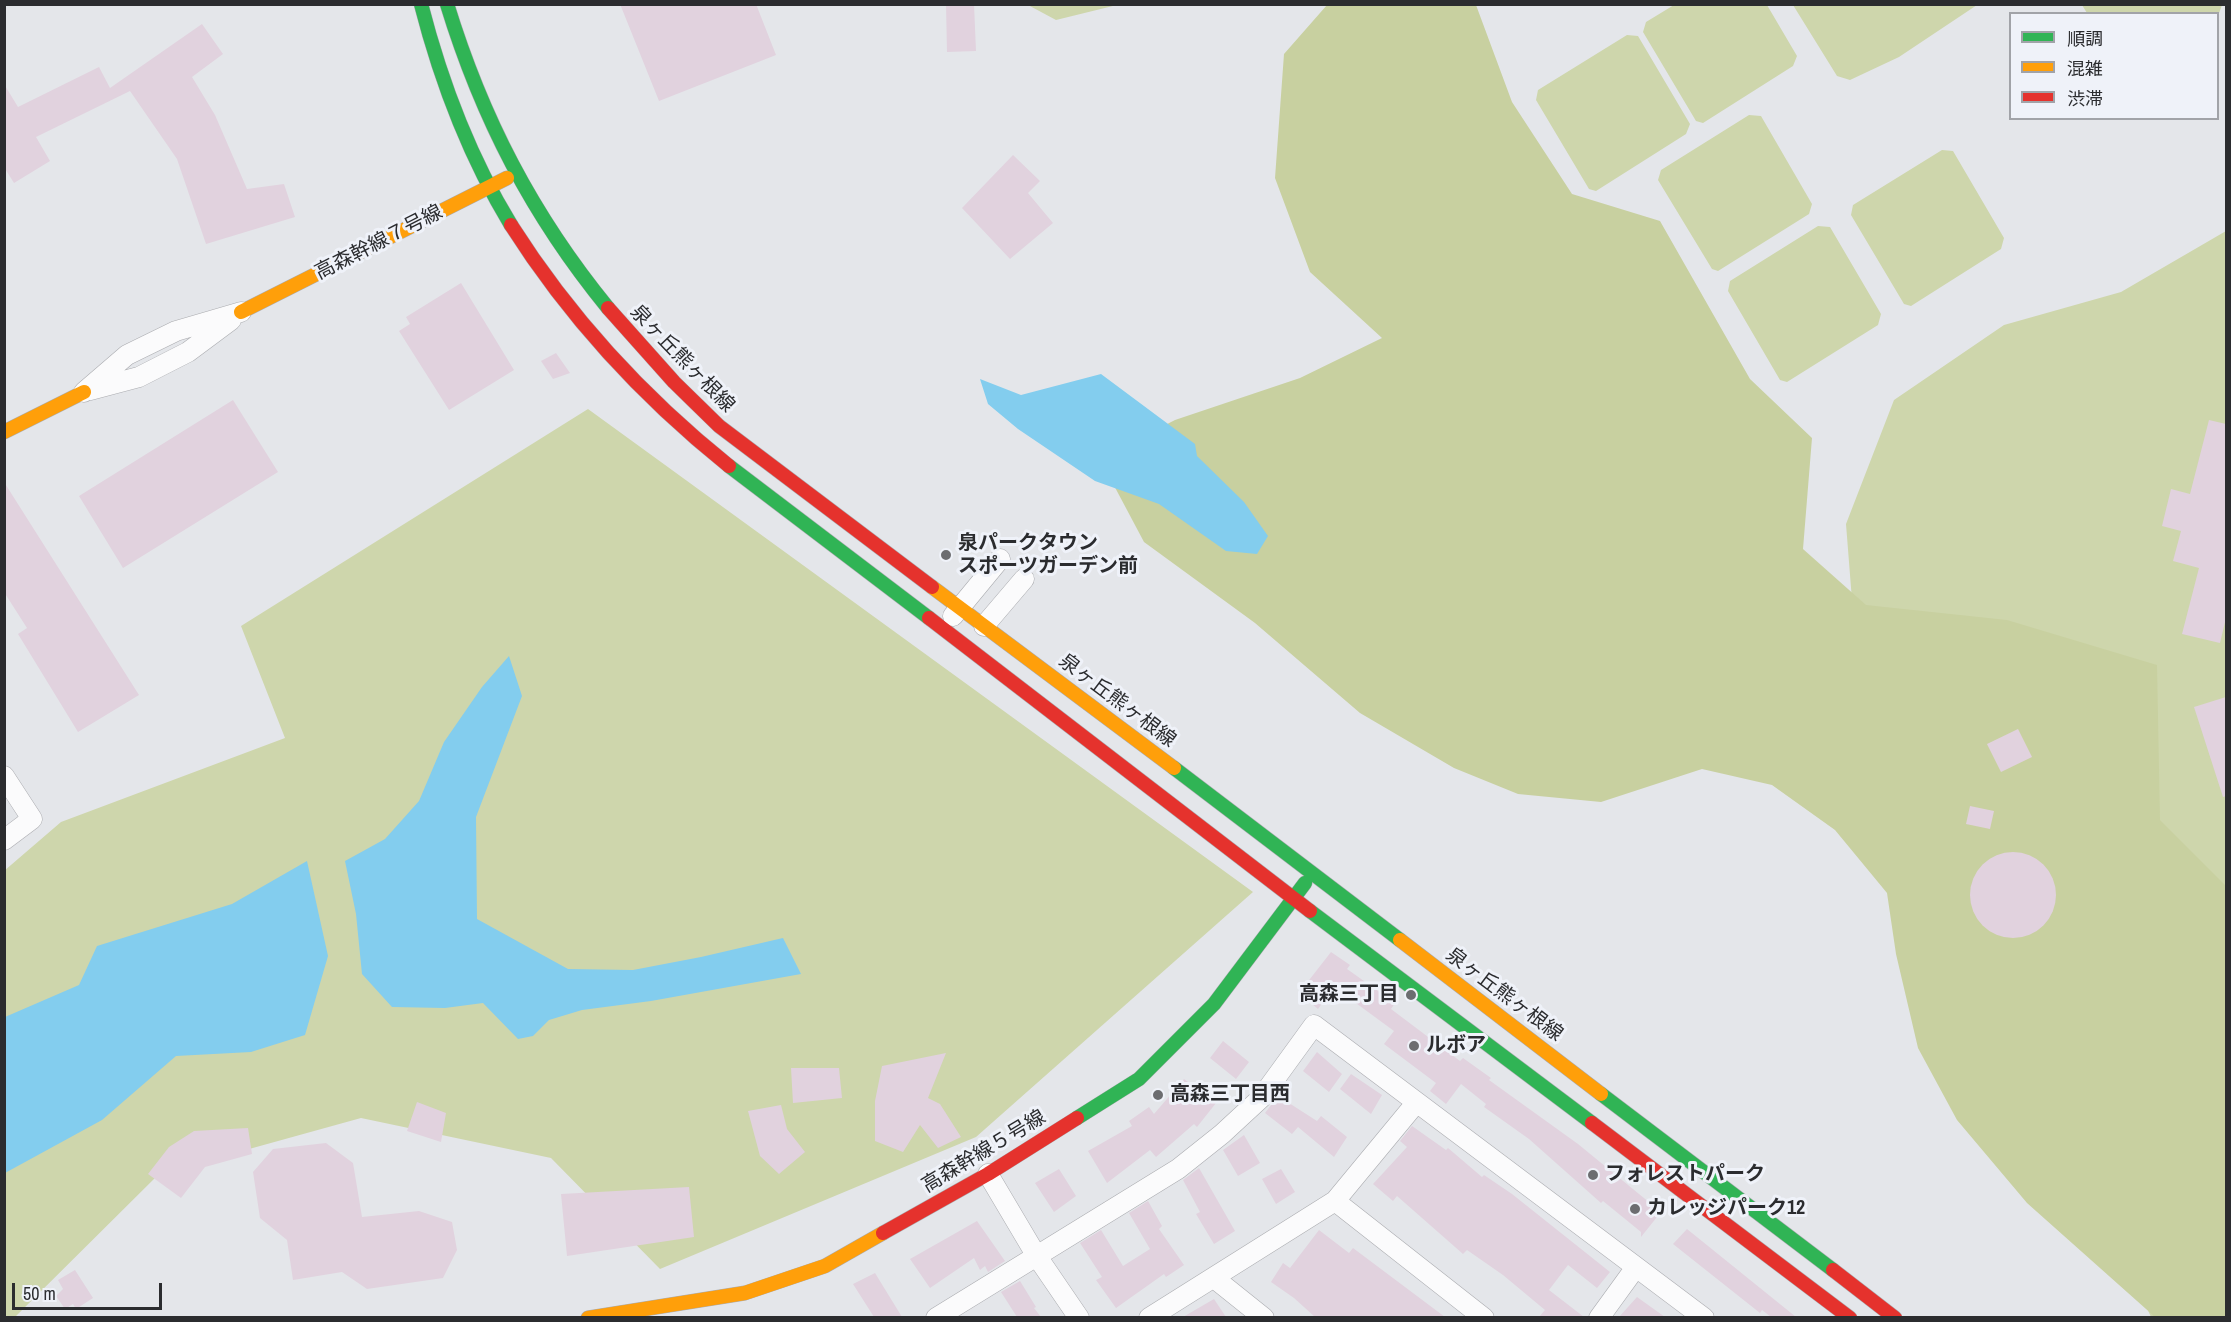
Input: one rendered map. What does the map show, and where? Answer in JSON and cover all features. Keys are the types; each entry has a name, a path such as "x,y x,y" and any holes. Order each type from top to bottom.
{"main road":[{"path":"421,4 430,45 451,105 491,186 550,285 588,333 665,414 712,455 1294,899 1850,1317"},
{"name":"泉ヶ丘熊ヶ根線","path":"447,4 482,102 516,173 553,235 590,288 671,382 719,426 1895,1317"},
{"name":"高森幹線７号線","path":"241,312 516,173"},
{"name":"高森幹線７号線","path":"4,432 84,392"},
{"name":"高森幹線５号線","path":"588,1317 746,1293 825,1266 988,1174 1139,1079 1214,1004 1312,874"}],"street":[{"name":"高森幹線７号線","path":"84,392 127,355 176,331 241,312"},
{"path":"943,630 1000,559"},
{"path":"984,626 1024,579"},
{"path":"4,776 32,819 4,840"},
{"path":"936,1317 1178,1168 1222,1134 1261,1098 1314,1025 1704,1317"},
{"path":"1149,1317 1335,1201 1416,1103"},
{"path":"988,1174 1036,1255 1079,1317"},
{"path":"1335,1201 1484,1317"},
{"path":"1599,1317 1636,1267"},
{"path":"1214,1278 1264,1317"}],"green space":[{"path":"2222,4 2219,13 2086,12 2082,5"},
{"path":"1028,5 1117,5 1056,20"},
{"path":"1327,5 1476,5 1512,102 1572,194 1660,221 1750,379 1812,438 1803,549 1866,605 2007,620 2157,665 2160,820 2226,886 2226,1317 2155,1317 2027,1203 1957,1120 1918,1048 1896,954 1887,893 1835,830 1772,785 1702,769 1601,802 1518,794 1454,768 1360,713 1255,623 1144,542 1110,478 1121,448 1175,420 1300,378 1382,338 1310,272 1275,178 1284,54"},
{"path":"1674,5 1767,5 1797,56 1793,66 1703,123 1696,121 1643,32 1646,22"},
{"path":"1793,5 1977,5 1899,57 1850,80 1837,76"},
{"path":"1627,35 1638,36 1690,124 1686,134 1596,191 1589,189 1536,100 1538,90"},
{"path":"1749,115 1761,116 1812,204 1809,214 1718,271 1712,269 1658,180 1661,170"},
{"path":"1942,150 1953,151 2004,238 2001,249 1911,306 1904,304 1851,215 1853,205"},
{"path":"1818,226 1830,227 1881,314 1878,325 1787,382 1780,380 1728,291 1730,281"},
{"path":"2226,231 2226,1317 2151,1317 2011,1011 1856,651 1846,524 1894,400 2004,325 2121,292"},
{"path":"588,409 1253,892 976,1137 660,1269 551,1158 361,1118 159,1174 15,1317 5,1318 4,871 61,822 285,738 241,626"}],"water":[{"path":"1101,374 1195,444 1197,456 1244,502 1268,536 1257,554 1226,551 1159,504 1095,481 1018,429 988,404 980,379 1021,395"},
{"path":"509,656 522,696 476,817 477,919 568,969 633,970 783,938 801,974 651,1001 582,1010 549,1020 533,1036 518,1039 483,1003 445,1008 392,1007 362,974 356,914 345,861 385,839 419,801 444,742 482,687"},
{"path":"307,861 328,956 305,1035 251,1052 176,1056 102,1120 5,1173 5,1017 79,985 97,946 232,904"}],"building":[{"path":"620,4 756,4 776,55 659,101"},
{"path":"946,4 974,4 976,51 947,52"},
{"path":"202,24 223,54 192,77 215,115 247,189 284,184 295,217 206,244 177,159 130,91 36,137 50,161 14,183 4,167 4,84 18,107 99,67 110,88"},
{"path":"1013,155 1040,181 1028,193 1053,223 1010,259 962,208"},
{"path":"461,283 514,370 449,410 399,331 410,324 406,317"},
{"path":"556,353 570,373 553,379 541,361"},
{"path":"233,400 278,472 123,568 79,496"},
{"path":"2209,420 2226,424 2226,618 2220,643 2182,634 2199,568 2173,561 2181,531 2162,526 2171,489 2190,494"},
{"path":"4,482 139,695 78,732 18,634 27,628 4,592"},
{"path":"2226,697 2226,796 2223,797 2194,707"},
{"path":"2018,729 2032,757 2001,772 1987,744"},
{"path":"1970,806 1994,811 1990,829 1966,824"},
{"path":"2005,852 2021,852 2044,864 2053,878 2056,895 2053,912 2044,926 2021,938 2005,938 1989,931 1977,919 1970,903 1970,887 1977,871 1989,859"},
{"path":"1331,952 1350,965 1347,969 1395,1003 1391,1009 1460,1061 1463,1058 1491,1078 1489,1080 1578,1144 1661,1212 1641,1237 1641,1232 1603,1201 1601,1203 1529,1139 1484,1107 1486,1104 1461,1084 1446,1104 1430,1091 1436,1083 1384,1044 1394,1031 1334,987 1318,1009 1299,993"},
{"path":"1223,1041 1249,1062 1236,1079 1210,1058"},
{"path":"1317,1052 1342,1074 1329,1092 1303,1071"},
{"path":"946,1053 928,1098 940,1104 961,1137 938,1148 920,1125 903,1152 875,1141 875,1101 882,1066"},
{"path":"791,1068 839,1068 842,1098 793,1103"},
{"path":"1351,1074 1382,1095 1371,1114 1340,1089"},
{"path":"1184,1079 1216,1103 1197,1127 1194,1124 1156,1157 1150,1150 1107,1183 1088,1151 1132,1126 1129,1121 1149,1107 1154,1114"},
{"path":"1278,1096 1317,1121 1321,1116 1347,1137 1334,1157 1298,1127 1292,1134 1265,1113"},
{"path":"417,1102 446,1113 441,1142 407,1131"},
{"path":"781,1105 787,1129 805,1152 779,1174 760,1156 748,1111"},
{"path":"1412,1126 1446,1150 1448,1148 1482,1177 1484,1175 1512,1194 1610,1272 1597,1288 1568,1265 1549,1290 1584,1317 1539,1317 1545,1310 1503,1275 1467,1250 1463,1254 1397,1196 1393,1201 1373,1184 1407,1147 1400,1141"},
{"path":"248,1128 252,1154 205,1167 181,1198 148,1174 169,1147 194,1131"},
{"path":"1244,1135 1260,1163 1238,1176 1223,1150"},
{"path":"326,1143 353,1163 362,1217 419,1211 452,1222 457,1250 443,1278 367,1289 342,1272 293,1280 287,1240 260,1218 253,1172 273,1149"},
{"path":"1199,1168 1235,1231 1214,1244 1196,1214 1200,1212 1183,1180"},
{"path":"1059,1169 1076,1196 1054,1212 1035,1183"},
{"path":"1281,1169 1295,1192 1276,1204 1262,1179"},
{"path":"689,1187 694,1237 567,1256 561,1194"},
{"path":"1148,1201 1162,1226 1159,1229 1184,1265 1166,1277 1164,1274 1116,1308 1096,1280 1102,1277 1080,1243 1101,1230 1123,1266 1150,1249 1129,1213"},
{"path":"977,1221 1005,1261 988,1272 985,1266 980,1270 974,1258 930,1288 910,1259"},
{"path":"1687,1229 1796,1317 1771,1317 1762,1310 1760,1313 1673,1244"},
{"path":"1319,1230 1349,1253 1353,1248 1445,1317 1315,1317 1271,1282 1283,1263 1290,1268"},
{"path":"75,1270 93,1298 76,1309 73,1304 65,1309 56,1296 63,1289 58,1280"},
{"path":"875,1273 902,1317 874,1317 853,1284"},
{"path":"1020,1281 1041,1317 1017,1317 1001,1292"},
{"path":"1637,1297 1665,1317 1619,1317"},
{"path":"1214,1299 1226,1317 1183,1317"}],"traffic: fast":[{"path":"421,4 447,90 458,118 482,172 511,225"},
{"path":"447,4 476,87 512,164 556,237 608,308"},
{"path":"729,466 929,618"},
{"path":"1174,768 1400,940"},
{"path":"1077,1118 1139,1079 1214,1004 1305,883"},
{"path":"1310,911 1592,1123"},
{"path":"1601,1094 1833,1270"}],"traffic: slow":[{"path":"241,312 507,178"},
{"path":"4,432 84,392"},
{"path":"932,587 1174,768"},
{"path":"1400,940 1601,1094"},
{"path":"588,1318 745,1293 825,1266 883,1233"}],"traffic: jam":[{"path":"511,225 558,292 610,354 667,412 729,466"},
{"path":"608,308 674,382 719,426 932,587"},
{"path":"929,618 1310,911"},
{"path":"883,1233 988,1174 1077,1118"},
{"path":"1592,1123 1850,1318"},
{"path":"1833,1270 1895,1318"}],"place":[{"name":"泉パークタウン スポーツガーデン前","path":"946,555"},
{"name":"高森三丁目","path":"1411,995"},
{"name":"ルボア","path":"1414,1046"},
{"name":"高森三丁目西","path":"1158,1095"},
{"name":"フォレストパーク","path":"1593,1175"},
{"name":"カレッジパーク12","path":"1635,1209"}]}
